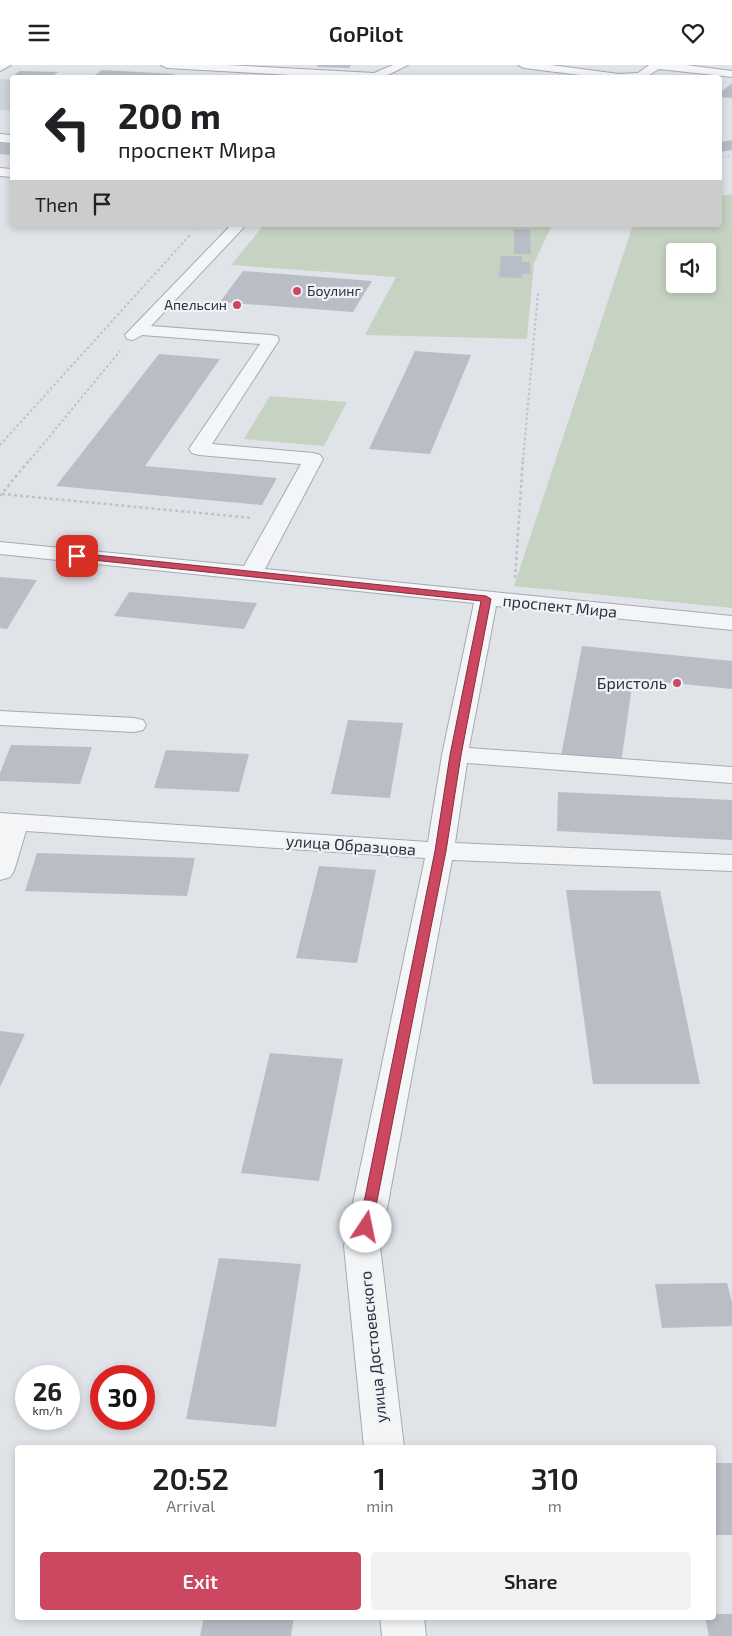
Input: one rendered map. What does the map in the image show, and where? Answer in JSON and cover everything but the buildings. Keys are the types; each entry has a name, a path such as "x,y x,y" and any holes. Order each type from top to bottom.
{"street":[{"path":"0,68 5,65"},
{"path":"167,65 249,67 351,75"},
{"path":"381,75 402,65"},
{"path":"524,65 603,75"},
{"path":"641,75 657,65 732,74"},
{"path":"201,75 209,67"},
{"path":"137,333 236,227"},
{"path":"137,333 271,340 200,449 313,459 251,574"},
{"name":"проспект Мира","path":"0,548 732,623"},
{"name":"улица Достоевского","path":"384,1445 362,1246 440,851 455,755 500,600"},
{"path":"0,718 134,725"},
{"path":"455,755 732,775"},
{"path":"0,871 8,821"},
{"name":"улица Образцова","path":"8,821 440,851 732,863"},
{"path":"402,1620 404,1636"}],"path":[{"path":"0,445 197,227"},
{"path":"500,600 525,433 538,293"},
{"path":"1,495 137,333"},
{"path":"1,495 280,520"}],"shaded area":[{"path":"0,79 10,80 10,111 0,110"}],"green space":[{"path":"732,194 732,608 514,586 632,227 722,227 722,196"},
{"path":"262,227 551,227 534,263 527,339 365,335 396,277 231,265"},
{"path":"270,396 347,402 324,446 244,439"}],"place":[{"name":"Боулинг","path":"297,291"},
{"name":"Апельсин","path":"237,305"},
{"name":"Бристоль","path":"677,683"}],"route":[{"path":"77,556 486,599 455,755 440,851 366,1227"}]}
